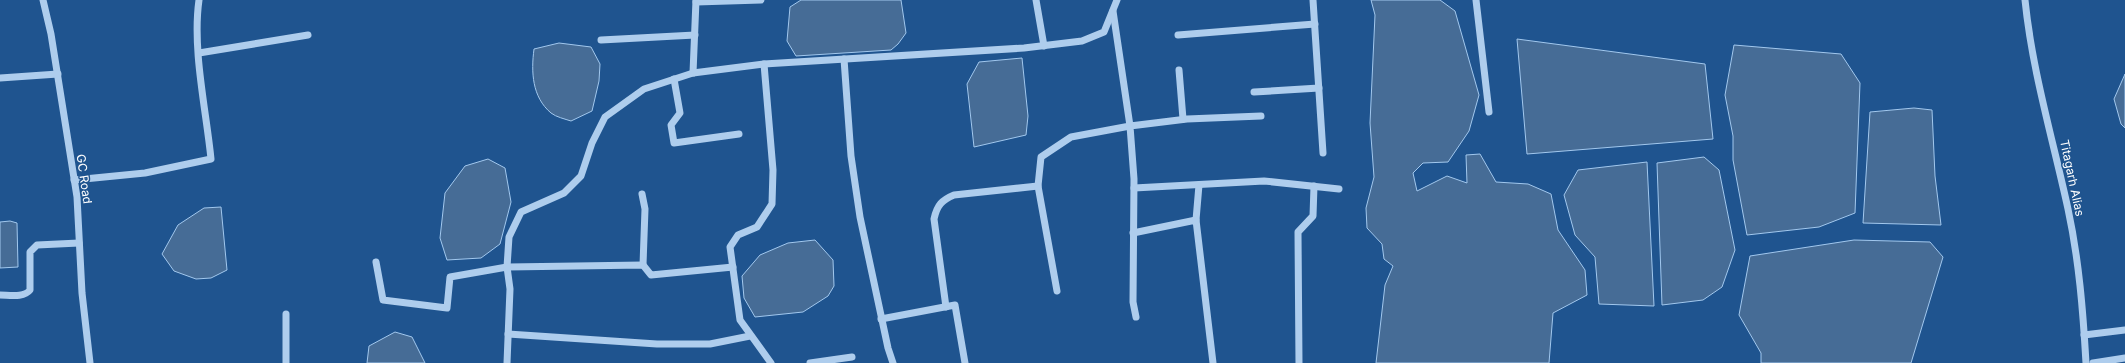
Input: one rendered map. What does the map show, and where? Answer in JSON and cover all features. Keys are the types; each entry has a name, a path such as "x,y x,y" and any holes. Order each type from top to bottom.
{"street":[{"name":"GC Road","path":"43,0 58,74 74,180 82,293 90,363"},
{"path":"74,180 145,173 212,158 196,19 199,0"},
{"path":"693,73 696,1 761,0"},
{"path":"1036,0 1044,46"},
{"path":"507,363 510,289 507,267 509,237 521,212 549,201 564,193 581,176 592,143 604,117 644,89 693,73 764,64 1044,46 1082,41 1104,32 1117,0"},
{"path":"1313,0 1323,153"},
{"path":"1476,0 1489,112"},
{"name":"Titagarh Alias","path":"2025,0 2028,31 2069,210 2080,272 2086,363"},
{"path":"1113,10 1130,126 1134,188 1133,302 1136,317"},
{"path":"1178,35 1315,24"},
{"path":"199,53 308,35"},
{"path":"601,40 695,35"},
{"path":"844,59 851,156 860,218 893,363"},
{"path":"764,64 773,170 772,204 757,226 738,235 730,247 740,320 750,336 771,363"},
{"path":"1179,70 1183,119"},
{"path":"0,78 58,74"},
{"path":"674,79 680,114 671,125 674,143 740,134"},
{"path":"1254,92 1319,88"},
{"path":"1056,291 1038,186 1041,157 1071,137 1130,126 1183,119 1261,116"},
{"path":"1134,188 1264,181 1339,189"},
{"path":"1199,185 1196,220 1213,363"},
{"path":"946,307 934,219 936,208 943,200 954,195 1038,186"},
{"path":"1299,363 1298,232 1312,216 1314,186"},
{"path":"642,194 645,209 643,265 651,275 733,268"},
{"path":"1133,232 1196,220"},
{"path":"0,295 25,295 30,290 30,252 37,245 79,243"},
{"path":"376,262 383,300 447,308 450,277 507,267 643,265"},
{"path":"882,319 955,305 965,363"},
{"path":"286,314 286,363"},
{"path":"2084,335 2125,330"},
{"path":"508,334 657,344 710,344 750,336"},
{"path":"810,363 852,357"},
{"path":"2093,363 2125,358"}],"water":[{"path":"801,0 901,0 906,33 898,44 891,50 796,56 787,41 790,7"},
{"path":"1371,0 1440,0 1455,11 1479,95 1469,131 1448,162 1423,163 1413,173 1417,191 1447,176 1467,183 1466,155 1480,154 1496,182 1528,184 1551,194 1558,230 1585,270 1587,295 1553,313 1549,363 1376,363 1385,285 1393,266 1384,259 1382,244 1367,228 1366,208 1374,177 1370,123 1375,15"},
{"path":"1517,39 1705,64 1713,139 1527,154"},
{"path":"559,43 591,47 600,64 599,81 592,111 571,121 551,113 545,107 536,92 534,84 534,49"},
{"path":"1734,45 1841,54 1860,83 1855,213 1819,227 1747,235 1733,160 1733,136 1725,95"},
{"path":"1022,58 1028,116 1026,135 974,147 967,84 979,62"},
{"path":"2125,74 2125,128 2121,124 2114,99"},
{"path":"1914,108 1932,110 1935,176 1941,225 1863,223 1870,112"},
{"path":"1704,157 1719,170 1735,250 1722,287 1703,300 1662,305 1657,163"},
{"path":"488,159 505,168 511,202 500,244 481,258 447,260 440,238 445,193 465,166"},
{"path":"1647,162 1654,306 1599,304 1595,257 1575,235 1564,195 1578,170"},
{"path":"221,207 227,270 211,278 196,279 174,271 162,254 178,225 204,208"},
{"path":"10,221 17,223 18,267 0,268 0,222"},
{"path":"815,240 833,260 834,286 828,296 803,312 755,317 744,298 742,276 760,255 788,243"},
{"path":"1854,240 1930,242 1943,257 1911,363 1761,363 1761,353 1739,315 1750,256"},
{"path":"395,332 412,337 425,363 367,363 369,346"}]}
